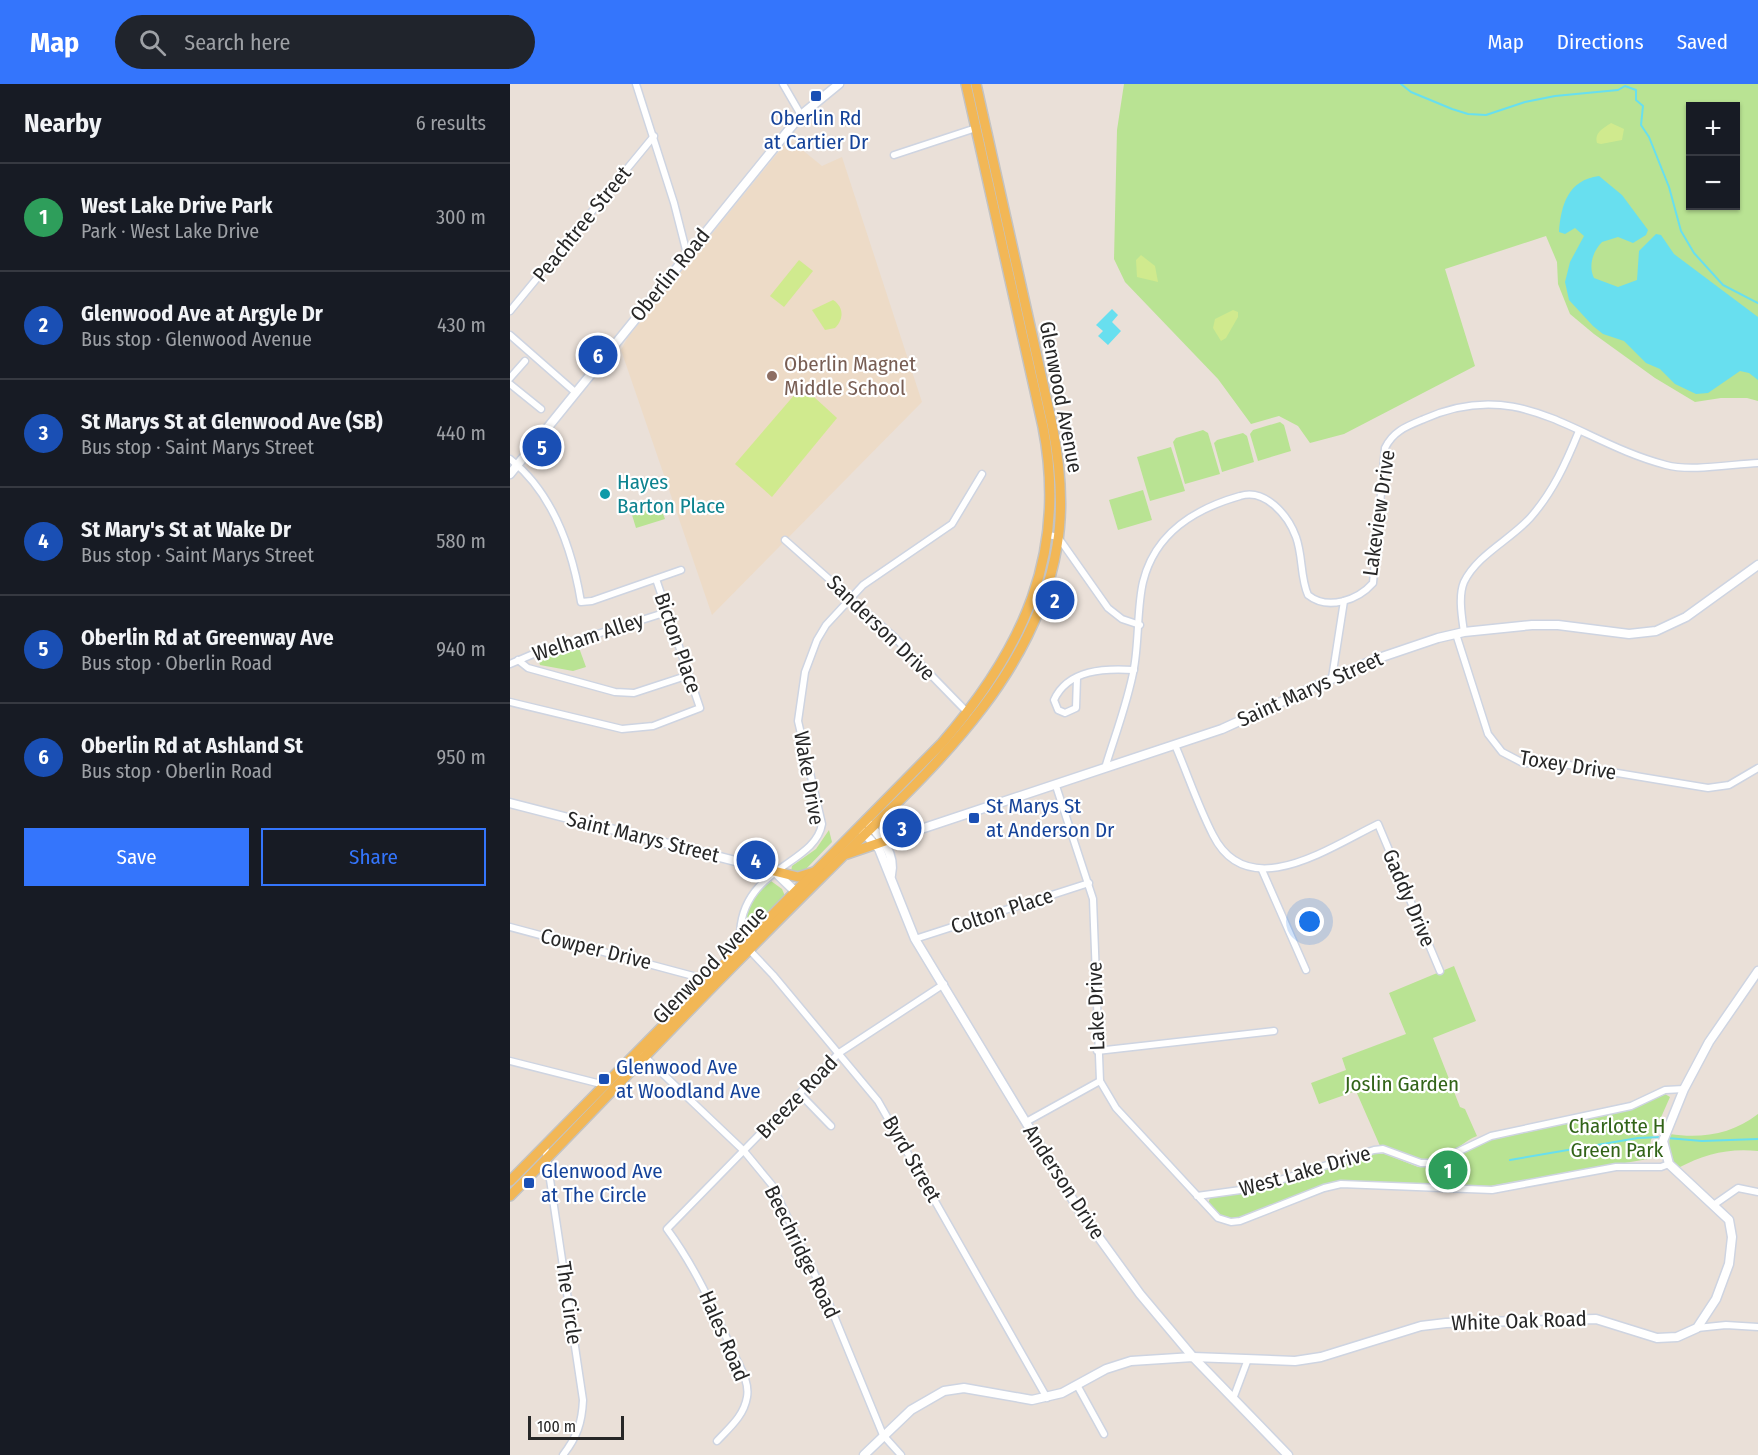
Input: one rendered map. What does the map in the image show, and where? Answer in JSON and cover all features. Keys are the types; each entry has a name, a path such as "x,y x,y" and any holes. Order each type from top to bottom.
{"main road":[{"name":"Glenwood Avenue","path":"966,84 1047,448 1054,536"},
{"name":"Glenwood Avenue","path":"510,1196 712,981 799,894 845,855 866,828 942,743 972,716 1017,654 1034,617 1049,580 1060,470 1054,433 976,84"},
{"name":"Glenwood Avenue","path":"799,894 816,871 866,828"},
{"path":"845,855 881,843"},
{"path":"774,872 798,877 816,871"},
{"name":"Glenwood Avenue","path":"510,1181 609,1088"}],"street":[{"path":"636,84 654,136 687,254"},
{"path":"783,84 801,115"},
{"name":"Oberlin Road","path":"510,474 801,115 839,84"},
{"path":"894,154 975,128"},
{"name":"Peachtree Street","path":"510,311 654,136"},
{"path":"510,335 575,392"},
{"path":"510,378 525,361"},
{"path":"510,384 541,409"},
{"name":"Lakeview Drive","path":"1105,769 1134,670 1140,625 1142,583 1152,554 1172,528 1201,510 1249,494 1257,494 1270,500 1296,537 1308,595 1322,603 1344,602 1363,594 1373,583 1385,448 1391,437 1400,430 1440,412 1481,403 1529,408 1579,431 1667,466 1758,463"},
{"name":"Toxey Drive","path":"1579,431 1556,484 1544,501 1513,535 1474,567 1463,584 1460,633 1488,734 1502,752 1523,763 1563,764 1708,788 1728,785 1758,768"},
{"path":"510,459 540,489 556,516 572,564 580,602 592,601 681,570"},
{"name":"Wake Drive","path":"745,948 741,923 746,905 758,887 810,845 820,834 822,824 798,721 805,672 817,640 851,596 877,574 952,524 982,474"},
{"path":"1054,536 1108,608 1122,620 1140,625"},
{"name":"Sanderson Drive","path":"785,540 851,596 972,716"},
{"name":"Saint Marys Street","path":"881,843 1222,729 1394,652 1460,633 1558,625 1629,634 1656,631 1686,617 1758,565"},
{"name":"Bicton Place","path":"510,702 622,729 653,726 700,708 656,579"},
{"path":"1332,678 1344,602"},
{"name":"Welham Alley","path":"510,664 667,612"},
{"path":"518,660 528,668 615,692 634,693 689,675"},
{"path":"1077,678 1076,708 1065,713 1058,710 1054,700 1057,694 1077,678 1091,671 1110,668 1134,670"},
{"path":"1176,745 1214,837 1223,851 1235,862 1262,870 1306,970"},
{"name":"Lake Drive","path":"1056,786 1093,899 1097,1051 1100,1081 1116,1108 1218,1218 1231,1222 1341,1184 1492,1190 1616,1167 1661,1167 1669,1164"},
{"name":"Saint Marys Street","path":"510,803 774,872 799,894"},
{"name":"Gaddy Drive","path":"1262,870 1305,859 1378,824 1440,971"},
{"path":"866,828 881,843"},
{"name":"Anderson Drive","path":"881,843 915,939 1079,1210 1140,1294 1193,1357 1287,1455"},
{"name":"Colton Place","path":"915,939 1089,883"},
{"name":"Cowper Drive","path":"510,927 712,981"},
{"name":"Byrd Street","path":"745,948 773,975 878,1101 1047,1398"},
{"path":"1696,1328 1716,1299 1729,1264 1732,1237 1729,1220 1715,1204 1669,1164 1663,1141 1684,1089 1717,1029 1758,971"},
{"name":"Breeze Road","path":"667,1229 801,1095 839,1053 944,984"},
{"path":"1097,1051 1274,1031"},
{"name":"Beechridge Road","path":"641,1054 744,1151 772,1185 830,1306 883,1435 901,1455"},
{"path":"510,1061 609,1088"},
{"path":"1026,1122 1100,1081"},
{"name":"West Lake Drive","path":"1197,1196 1255,1188 1374,1150 1383,1149 1421,1163 1434,1163 1491,1136 1631,1106 1665,1090 1684,1089"},
{"path":"801,1095 831,1126"},
{"name":"The Circle","path":"545,1146 583,1400 582,1421 576,1438 563,1455"},
{"path":"1715,1204 1738,1188 1758,1192"},
{"name":"Hales Road","path":"667,1229 685,1252 709,1295 745,1377 748,1394 744,1411 717,1441"},
{"name":"White Oak Road","path":"864,1455 911,1410 944,1391 964,1388 1012,1398 1032,1400 1047,1398 1106,1369 1131,1361 1193,1357 1295,1361 1321,1357 1421,1326 1446,1323 1596,1318 1657,1338 1677,1337 1696,1328"},
{"path":"1696,1328 1726,1325 1758,1327"},
{"path":"1233,1399 1248,1359"},
{"path":"1077,1385 1104,1434"}],"shaded area":[{"name":"Oberlin Magnet Middle School","path":"789,139 822,166 842,157 922,402 712,615 621,350 628,337"}],"green space":[{"path":"1124,84 1758,84 1758,401 1747,398 1721,398 1695,402 1655,378 1594,334 1570,314 1558,284 1557,262 1546,236 1445,269 1475,366 1344,434 1310,443 1298,426 1279,416 1251,424 1218,379 1125,282 1114,259 1117,130"},
{"path":"1611,123 1624,129 1622,140 1597,143 1598,133"},
{"path":"1141,255 1155,266 1158,282 1137,277 1136,260"},
{"path":"799,260 813,271 784,307 770,296"},
{"path":"833,300 841,310 841,317 835,328 825,330 812,310"},
{"path":"1233,310 1238,312 1238,317 1226,338 1221,341 1213,328 1215,319"},
{"path":"802,386 837,418 772,497 735,464"},
{"path":"1280,422 1284,425 1291,451 1258,461 1250,434 1253,430"},
{"path":"1203,430 1208,433 1220,474 1185,484 1173,442 1176,438"},
{"path":"1243,433 1247,436 1254,462 1222,472 1214,443 1217,440"},
{"path":"1171,447 1185,491 1150,501 1137,457"},
{"path":"1143,490 1152,520 1118,530 1109,500"},
{"path":"660,506 665,519 636,528 632,515"},
{"path":"578,645 586,667 573,671 540,665 538,658"},
{"path":"829,830 832,842 804,871 797,875 791,872 792,866 816,849"},
{"path":"771,881 782,889 785,896 744,937 741,933 754,896"},
{"name":"Joslin Garden","path":"1454,966 1476,1021 1433,1038 1460,1107 1465,1109 1477,1136 1444,1156 1436,1159 1419,1159 1380,1146 1356,1091 1319,1104 1311,1083 1346,1070 1342,1058 1406,1034 1389,993"},
{"name":"Charlotte H Green Park","path":"1665,1094 1670,1097 1651,1140 1648,1159 1490,1186 1335,1181 1235,1220 1219,1216 1208,1204 1210,1198 1259,1191 1328,1165 1369,1154 1385,1154 1418,1167 1435,1167 1491,1140 1631,1110"},
{"path":"1758,1114 1758,1151 1727,1151 1698,1159 1678,1168 1675,1164 1670,1152 1670,1134 1693,1136 1716,1133 1738,1126"}],"water":[{"path":"1599,176 1622,195 1648,230 1646,235 1633,243 1618,237 1602,242 1592,259 1591,269 1594,278 1618,287 1637,280 1639,251 1656,234 1661,235 1674,254 1758,317 1758,380 1749,373 1740,371 1708,393 1696,394 1675,384 1660,369 1646,363 1624,341 1603,334 1569,300 1565,282 1570,262 1584,236 1575,228 1565,234 1559,232 1564,203 1573,188 1588,178"},
{"path":"1112,309 1118,315 1112,322 1121,331 1108,345 1098,336 1103,331 1096,325"}],"waterway":[{"path":"1401,84 1411,92 1452,109 1468,114 1486,115 1525,102 1555,96 1618,90 1625,86 1636,90 1636,100 1643,106 1641,125 1649,137 1669,187 1681,231 1694,253 1723,285 1758,303"},
{"path":"1510,1160 1638,1138 1661,1137"},
{"path":"1667,1138 1702,1141 1758,1139"}],"place":[{"name":"Oberlin Rd at Cartier Dr","path":"816,96"},
{"name":"Oberlin Rd at Ashland St","path":"598,355"},
{"name":"Oberlin Magnet Middle School","path":"772,376"},
{"name":"Oberlin Rd at Greenway Ave","path":"542,447"},
{"name":"Hayes Barton Place","path":"605,494"},
{"name":"Glenwood Ave at Argyle Dr","path":"1055,600"},
{"name":"St Marys St at Anderson Dr","path":"974,818"},
{"name":"St Marys St at Glenwood Ave (SB)","path":"902,828"},
{"name":"St Mary's St at Wake Dr","path":"756,860"},
{"name":"Glenwood Ave at Woodland Ave","path":"604,1079"},
{"name":"West Lake Drive Park","path":"1448,1170"},
{"name":"Glenwood Ave at The Circle","path":"529,1183"}]}
